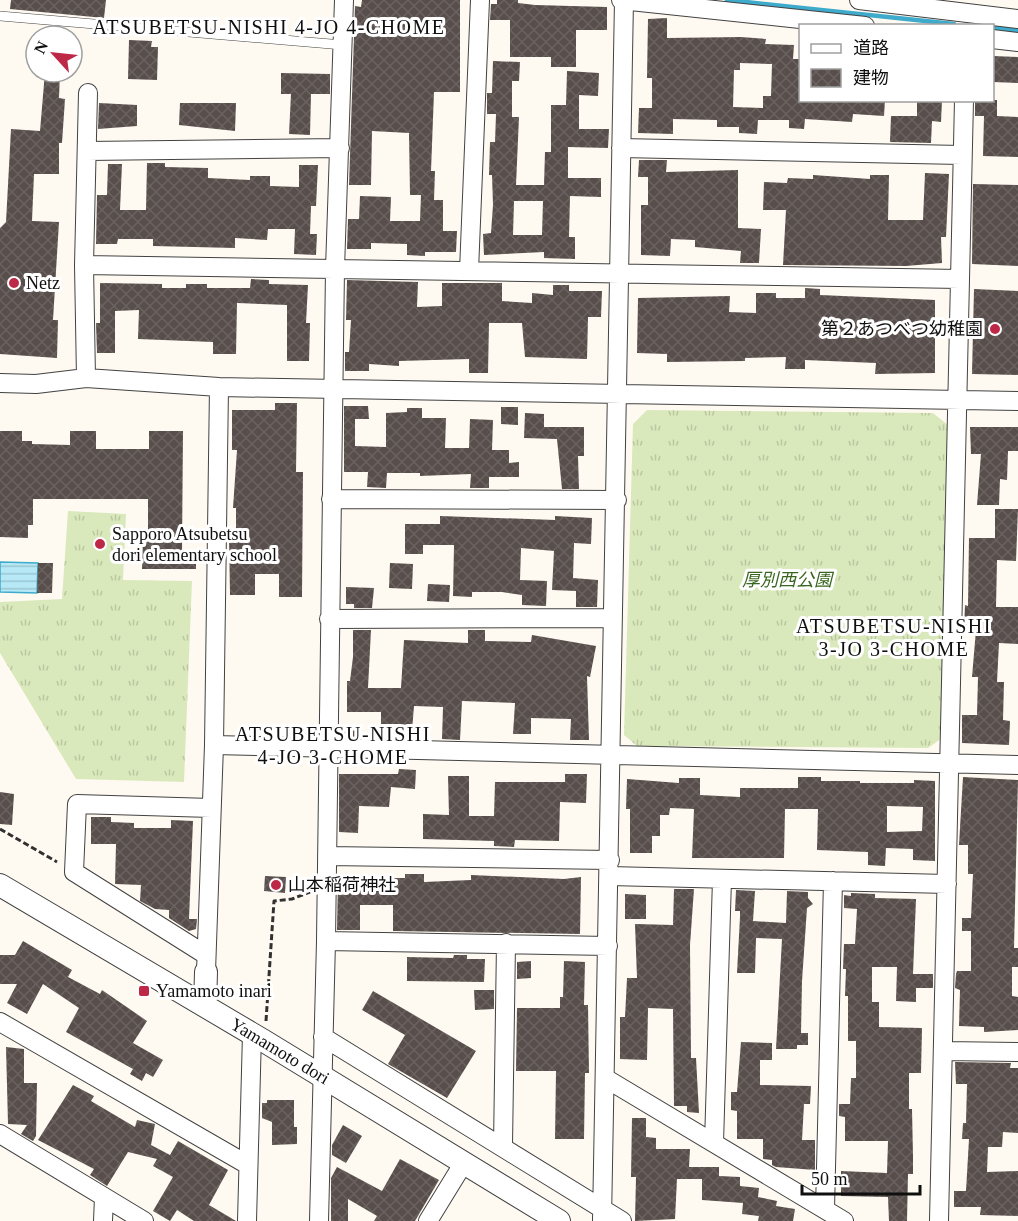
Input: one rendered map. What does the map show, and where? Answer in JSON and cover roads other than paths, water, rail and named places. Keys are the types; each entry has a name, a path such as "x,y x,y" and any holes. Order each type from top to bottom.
{"street":[{"path":"319,1221 327,941 329,619 335,269 344,0"},
{"path":"469,271 480,0"},
{"path":"603,1215 617,500 616,395 623,0 846,24"},
{"path":"860,0 1018,19"},
{"path":"994,39 1018,42"},
{"path":"86,378 84,265 88,93"},
{"path":"939,1221 964,102"},
{"path":"87,151 340,148"},
{"path":"621,148 962,155"},
{"path":"84,265 960,279"},
{"path":"0,383 36,384 86,378 219,387 1018,401"},
{"path":"205,981 214,745 219,387"},
{"path":"331,499 617,500"},
{"path":"329,619 614,618"},
{"path":"214,745 1018,765"},
{"path":"205,981 74,872 77,804 211,808"},
{"path":"327,856 609,868 722,879 947,884"},
{"path":"714,1143 722,879"},
{"path":"825,1209 833,881"},
{"name":"Yamamoto dori","path":"0,885 205,981 259,1029 463,1164 559,1221"},
{"path":"327,941 608,946"},
{"path":"503,1146 506,943"},
{"path":"0,1022 248,1165"},
{"path":"247,1221 248,1165 259,1029"},
{"path":"323,1041 503,1146 603,1215 621,1221"},
{"path":"943,1051 1018,1052"},
{"path":"604,1078 844,1221"},
{"path":"0,1134 144,1221"},
{"path":"428,1221 463,1164"},
{"path":"103,1221 104,1197"}],"lane":[{"path":"0,16 343,45"}],"water":[{"path":"0,562 38,563 37,593 0,592"}],"waterway":[{"path":"727,0 954,24"},
{"path":"994,27 1018,31"}],"place":[{"name":"Netz","path":"14,283"},
{"name":"第２あつべつ幼稚園","path":"995,329"},
{"name":"Sapporo Atsubetsu dori elementary school","path":"100,544"},
{"name":"山本稲荷神社","path":"276,885"},
{"name":"Yamamoto inari","path":"144,991"}],"district":[{"name":"ATSUBETSU-NISHI 4-JO 4-CHOME","path":"269,27"},
{"name":"ATSUBETSU-NISHI 3-JO 3-CHOME","path":"894,638"},
{"name":"ATSUBETSU-NISHI 4-JO 3-CHOME","path":"333,746"}],"park label":[{"name":"厚別西公園","path":"787,580"}]}
